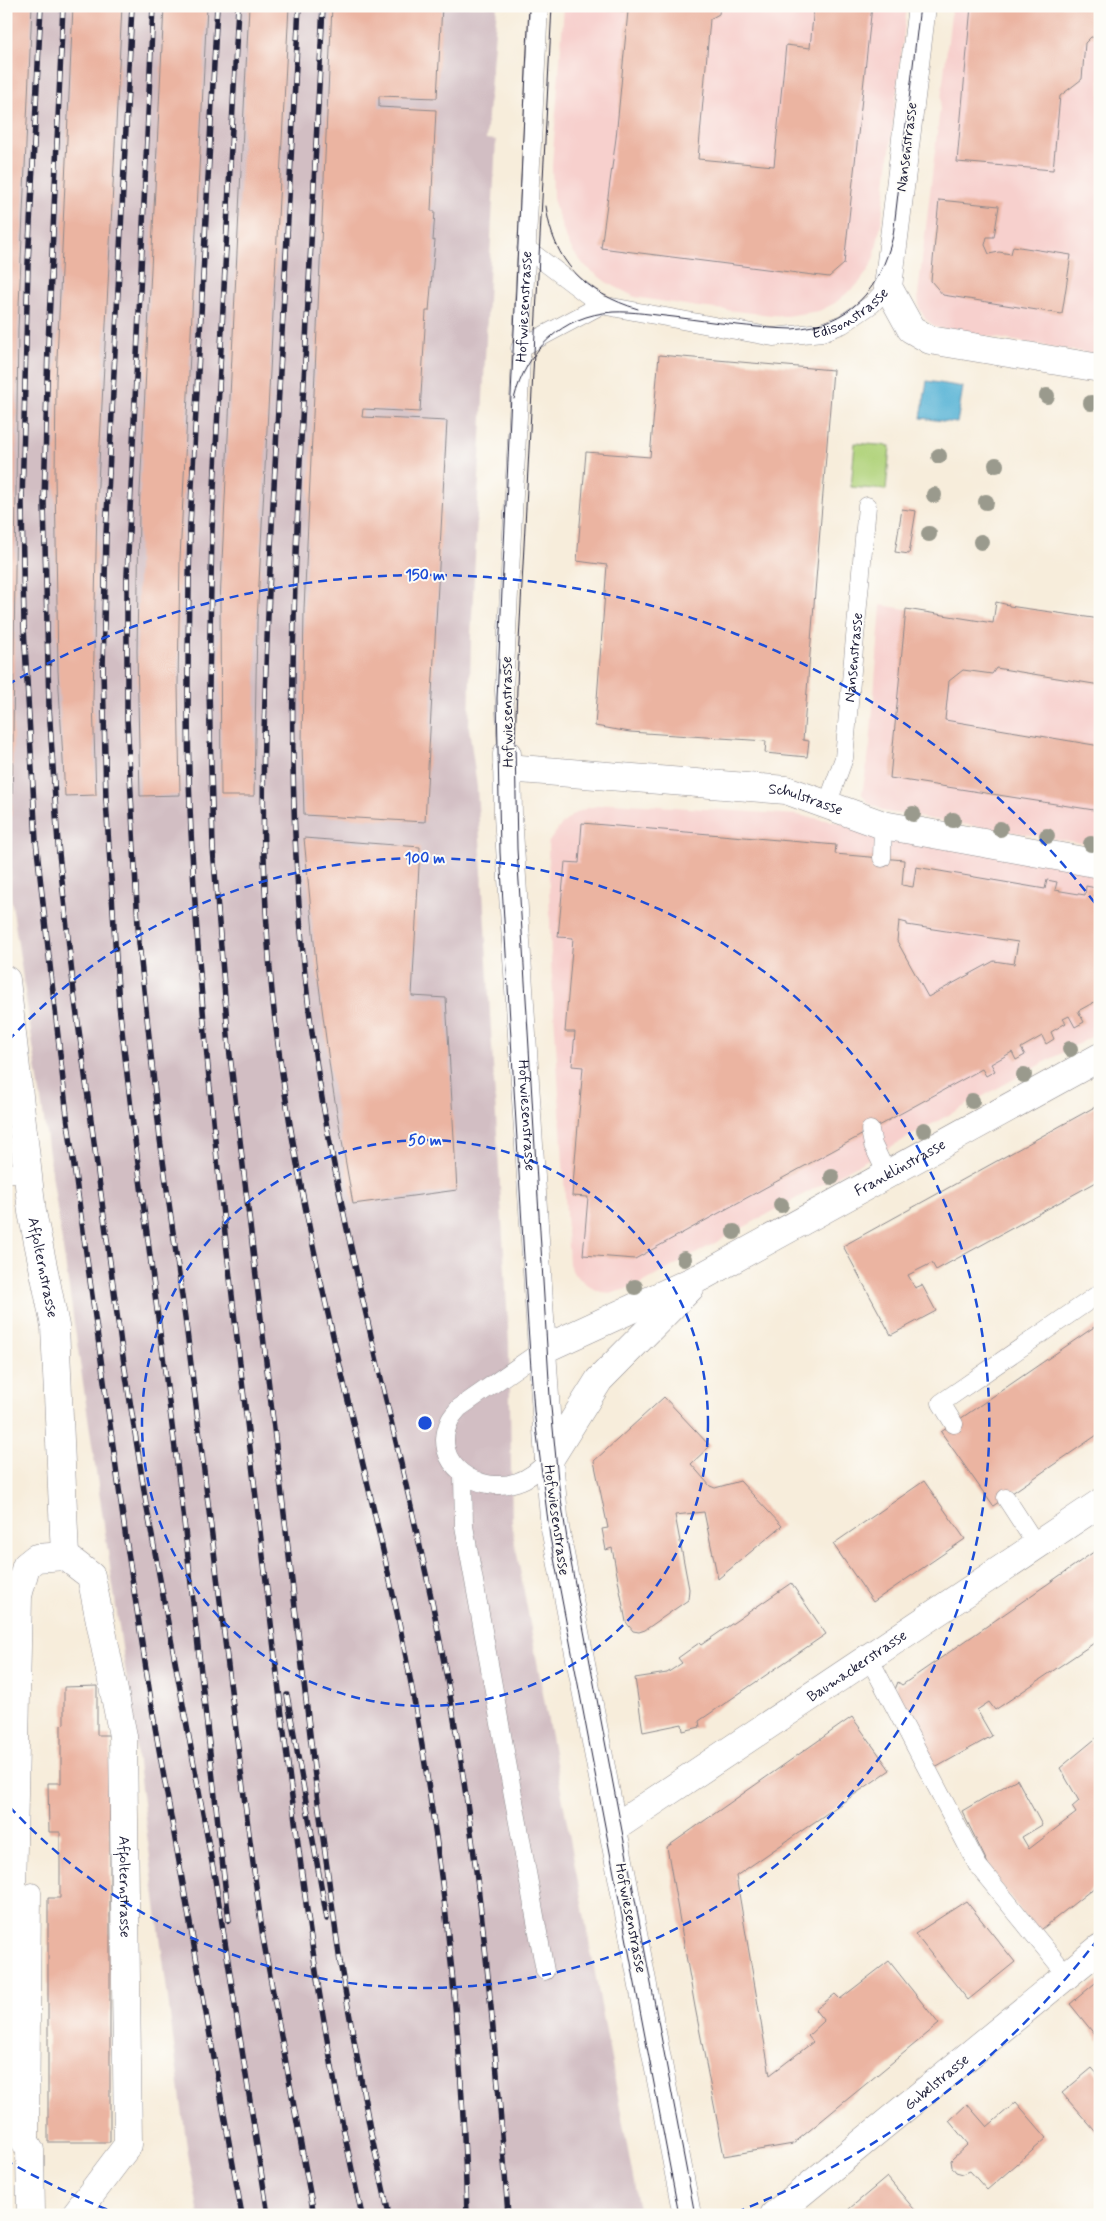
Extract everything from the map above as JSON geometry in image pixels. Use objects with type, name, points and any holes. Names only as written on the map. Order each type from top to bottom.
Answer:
[{"type":"street","name":"Nansenstrasse","points":[[888,287],[922,6]]},
{"type":"street","name":"Edisonstrasse","points":[[888,287],[911,329],[930,340],[1100,368]]},
{"type":"street","name":"Schulstrasse","points":[[507,761],[786,790],[882,825],[1100,864]]},
{"type":"street","name":"Hofwiesenstrasse","points":[[507,761],[508,815],[548,1460],[555,1528],[687,2215]]},
{"type":"street","name":"Affolternstrasse","points":[[6,980],[17,1173],[32,1212],[55,1326],[65,1556],[91,1576],[123,1736],[128,2145],[75,2215]]},
{"type":"street","name":"Franklinstrasse","points":[[542,1350],[701,1277],[1100,1058]]},
{"type":"street","name":"Franklinstrasse","points":[[548,1460],[599,1380],[701,1277]]},
{"type":"street","name":"Baumackerstrasse","points":[[614,1828],[1100,1503]]},
{"type":"street","points":[[31,2215],[30,2150],[10,2115],[12,1884],[18,1596],[26,1566],[36,1558],[65,1556]]},
{"type":"street","name":"Gubelstrasse","points":[[774,2215],[1100,1948]]},
{"type":"lane","name":"Hofwiesenstrasse","points":[[507,761],[504,690],[539,6]]},
{"type":"lane","name":"Edisonstrasse","points":[[526,248],[601,305],[773,337],[822,332],[843,324],[872,304],[888,287]]},
{"type":"lane","points":[[520,348],[601,305]]},
{"type":"lane","name":"Nansenstrasse","points":[[827,805],[844,758],[867,506]]},
{"type":"lane","points":[[882,825],[882,858]]},
{"type":"lane","points":[[870,1130],[872,1145],[887,1174]]},
{"type":"lane","points":[[954,1424],[941,1403],[1100,1293]]},
{"type":"lane","points":[[542,1350],[472,1397],[459,1408],[450,1420],[446,1435],[446,1450],[453,1464],[463,1475],[488,1485],[516,1483],[533,1475],[548,1460]]},
{"type":"lane","points":[[463,1475],[464,1526],[545,1971]]},
{"type":"lane","points":[[1006,1498],[1037,1546]]},
{"type":"lane","points":[[869,1658],[978,1866],[1067,1975]]},
{"type":"lane","points":[[30,2150],[32,1892]]},
{"type":"shaded area","points":[[6,6],[497,6],[486,139],[496,140],[471,637],[469,728],[477,787],[509,1342],[512,1527],[640,2215],[199,2215],[187,2148],[130,1701],[11,897],[9,821],[6,820]]},
{"type":"shaded area","points":[[564,6],[907,6],[882,218],[875,254],[869,269],[859,283],[835,303],[819,311],[786,316],[698,307],[635,297],[606,282],[584,265],[574,253],[565,236],[553,199],[552,166]]},
{"type":"shaded area","points":[[952,6],[1100,6],[1100,355],[937,328],[926,320],[919,308],[918,294]]},
{"type":"shaded area","points":[[996,602],[1009,606],[1100,619],[1100,846],[886,812],[868,803],[862,794],[870,746],[881,605],[992,623]]},
{"type":"shaded area","points":[[613,803],[797,815],[1100,869],[1100,1032],[635,1287],[611,1293],[601,1292],[590,1287],[574,1274],[569,1264],[551,961],[548,843],[561,825],[574,814],[587,808]]},
{"type":"green space","points":[[855,443],[890,446],[886,490],[851,487]]},
{"type":"water","points":[[927,381],[963,387],[957,423],[921,418]]},
{"type":"building","points":[[6,6],[32,6],[18,329],[12,816],[6,816]]},
{"type":"building","points":[[73,6],[122,6],[97,504],[93,700],[96,795],[65,796],[58,671],[55,475],[56,381]]},
{"type":"building","points":[[164,6],[207,6],[180,559],[178,685],[180,795],[140,796],[137,651],[139,512]]},
{"type":"building","points":[[249,6],[289,6],[257,622],[254,796],[221,796],[220,602]]},
{"type":"building","points":[[332,6],[442,6],[437,98],[379,96],[379,107],[436,110],[431,211],[435,211],[433,241],[435,240],[429,311],[426,311],[420,412],[363,409],[362,417],[447,421],[425,822],[304,815],[302,743],[304,609]]},
{"type":"building","points":[[597,6],[720,6],[719,14],[710,19],[698,159],[774,166],[786,45],[810,48],[814,6],[872,6],[844,264],[829,277],[601,248],[616,138],[628,11],[596,9]]},
{"type":"building","points":[[971,6],[1100,6],[1100,38],[1091,37],[1085,43],[1082,79],[1060,96],[1053,170],[957,162]]},
{"type":"building","points":[[939,200],[999,206],[994,237],[987,237],[985,245],[989,254],[999,252],[1011,254],[1013,246],[1071,255],[1062,314],[943,295],[931,281]]},
{"type":"building","points":[[659,355],[833,370],[803,740],[809,741],[807,757],[765,753],[766,741],[630,732],[595,726],[607,565],[577,561],[586,452],[650,457]]},
{"type":"building","points":[[902,509],[916,511],[909,554],[895,552]]},
{"type":"building","points":[[996,602],[1009,606],[1100,619],[1100,685],[996,668],[992,674],[963,670],[949,681],[945,720],[1100,746],[1100,811],[890,778],[906,609],[993,623]]},
{"type":"building","points":[[582,823],[836,845],[835,854],[904,860],[902,885],[913,887],[916,867],[1045,889],[1047,880],[1057,882],[1055,890],[1085,895],[1086,886],[1096,888],[1094,896],[1100,897],[1100,999],[1078,1011],[1084,1022],[1075,1027],[1069,1016],[1063,1019],[1066,1023],[1051,1032],[1054,1039],[1046,1044],[1042,1036],[1021,1048],[1025,1055],[1016,1060],[1012,1052],[991,1064],[995,1071],[986,1076],[982,1069],[635,1259],[583,1255],[588,1197],[572,1196],[583,1067],[572,1066],[575,1032],[565,1032],[573,938],[558,937],[565,862],[579,863]],"holes":[[[899,921],[907,923],[907,925],[1018,942],[1014,964],[994,961],[928,997],[897,941]]]},
{"type":"building","points":[[304,838],[420,847],[412,996],[446,998],[457,1190],[353,1204],[332,1084],[316,963]]},
{"type":"building","points":[[1100,1104],[1100,1180],[936,1270],[932,1263],[908,1275],[915,1288],[922,1285],[936,1311],[891,1335],[843,1246]]},
{"type":"building","points":[[1100,1323],[1100,1433],[993,1506],[941,1432]]},
{"type":"building","points":[[664,1397],[710,1446],[691,1464],[710,1486],[715,1488],[740,1481],[782,1526],[718,1579],[704,1512],[675,1515],[689,1589],[688,1600],[645,1630],[639,1632],[633,1631],[626,1622],[612,1548],[606,1550],[602,1529],[608,1528],[594,1461]]},
{"type":"building","points":[[924,1481],[965,1539],[873,1602],[833,1544]]},
{"type":"building","points":[[1098,1549],[1100,1552],[1100,1639],[995,1710],[989,1702],[977,1710],[992,1736],[935,1768],[892,1697],[898,1682],[902,1685]]},
{"type":"building","points":[[791,1583],[826,1634],[699,1721],[700,1727],[683,1731],[682,1724],[643,1732],[635,1678],[667,1673],[682,1663],[678,1658],[699,1643],[701,1645]]},
{"type":"building","points":[[97,1686],[97,1735],[110,1735],[110,2142],[48,2142],[48,1898],[60,1898],[60,1832],[49,1832],[48,1783],[61,1783],[61,1725],[64,1724],[64,1687]]},
{"type":"building","points":[[852,1717],[890,1770],[736,1876],[770,2075],[813,2042],[808,2036],[824,2021],[815,2010],[835,1994],[840,1999],[889,1961],[939,2024],[793,2144],[724,2156],[667,1847]]},
{"type":"building","points":[[1100,1735],[1100,1883],[1037,1933],[993,1874],[962,1811],[1017,1779],[1042,1825],[1022,1837],[1029,1849],[1076,1813],[1072,1807],[1079,1801],[1060,1768]]},
{"type":"building","points":[[966,1901],[1015,1962],[968,2000],[915,1934]]},
{"type":"building","points":[[1100,1979],[1100,2041],[1070,2004]]},
{"type":"building","points":[[1092,2068],[1100,2077],[1100,2137],[1062,2093]]},
{"type":"building","points":[[1016,2102],[1047,2138],[987,2190],[970,2171],[963,2174],[956,2172],[952,2167],[951,2160],[968,2144],[949,2121],[967,2104],[987,2127]]},
{"type":"building","points":[[887,2177],[919,2215],[843,2214]]},
{"type":"tram line","points":[[529,6],[497,698],[500,852],[528,1326],[534,1411],[550,1537],[679,2215]]},
{"type":"tram line","points":[[552,6],[515,743],[517,849],[550,1397],[558,1480],[569,1552],[695,2215]]},
{"type":"tram line","points":[[514,399],[527,366],[537,351],[562,328],[578,320],[595,315],[613,312],[636,313],[748,326],[792,329],[812,326],[830,320],[846,312],[859,301],[871,288],[880,273],[893,236],[920,6]]},
{"type":"tram line","points":[[546,206],[556,243],[564,259],[575,272],[587,284],[602,294],[638,309]]},
{"type":"railway","points":[[41,6],[28,264],[22,502],[24,627],[36,841],[67,1116],[126,1539],[155,1727],[242,2215]]},
{"type":"railway","points":[[63,6],[48,345],[44,503],[49,706],[58,844],[74,993],[121,1344],[146,1503],[215,1879],[268,2215]]},
{"type":"railway","points":[[132,6],[106,535],[103,669],[106,800],[119,1005],[181,1495],[229,1921]]},
{"type":"railway","points":[[153,6],[127,576],[127,719],[139,943],[160,1139],[187,1332],[263,1938],[314,2215]]},
{"type":"railway","points":[[217,6],[190,526],[188,729],[197,936],[220,1191],[291,1789],[314,1960],[328,2045],[362,2215]]},
{"type":"railway","points":[[238,6],[212,529],[209,688],[213,848],[229,1047],[318,1802],[340,1962],[371,2135]]},
{"type":"railway","points":[[299,6],[267,634],[263,827],[269,956],[285,1096],[298,1172],[313,1247],[399,1622],[426,1769],[437,1843],[454,1991],[460,2066],[467,2215]]},
{"type":"railway","points":[[323,6],[298,493],[293,638],[293,784],[301,929],[308,1001],[333,1159],[366,1315],[437,1626],[463,1772],[490,1993],[508,2215]]},
{"type":"railway","points":[[287,1695],[327,1919]]},
{"type":"railway","points":[[370,2129],[389,2215]]}]
